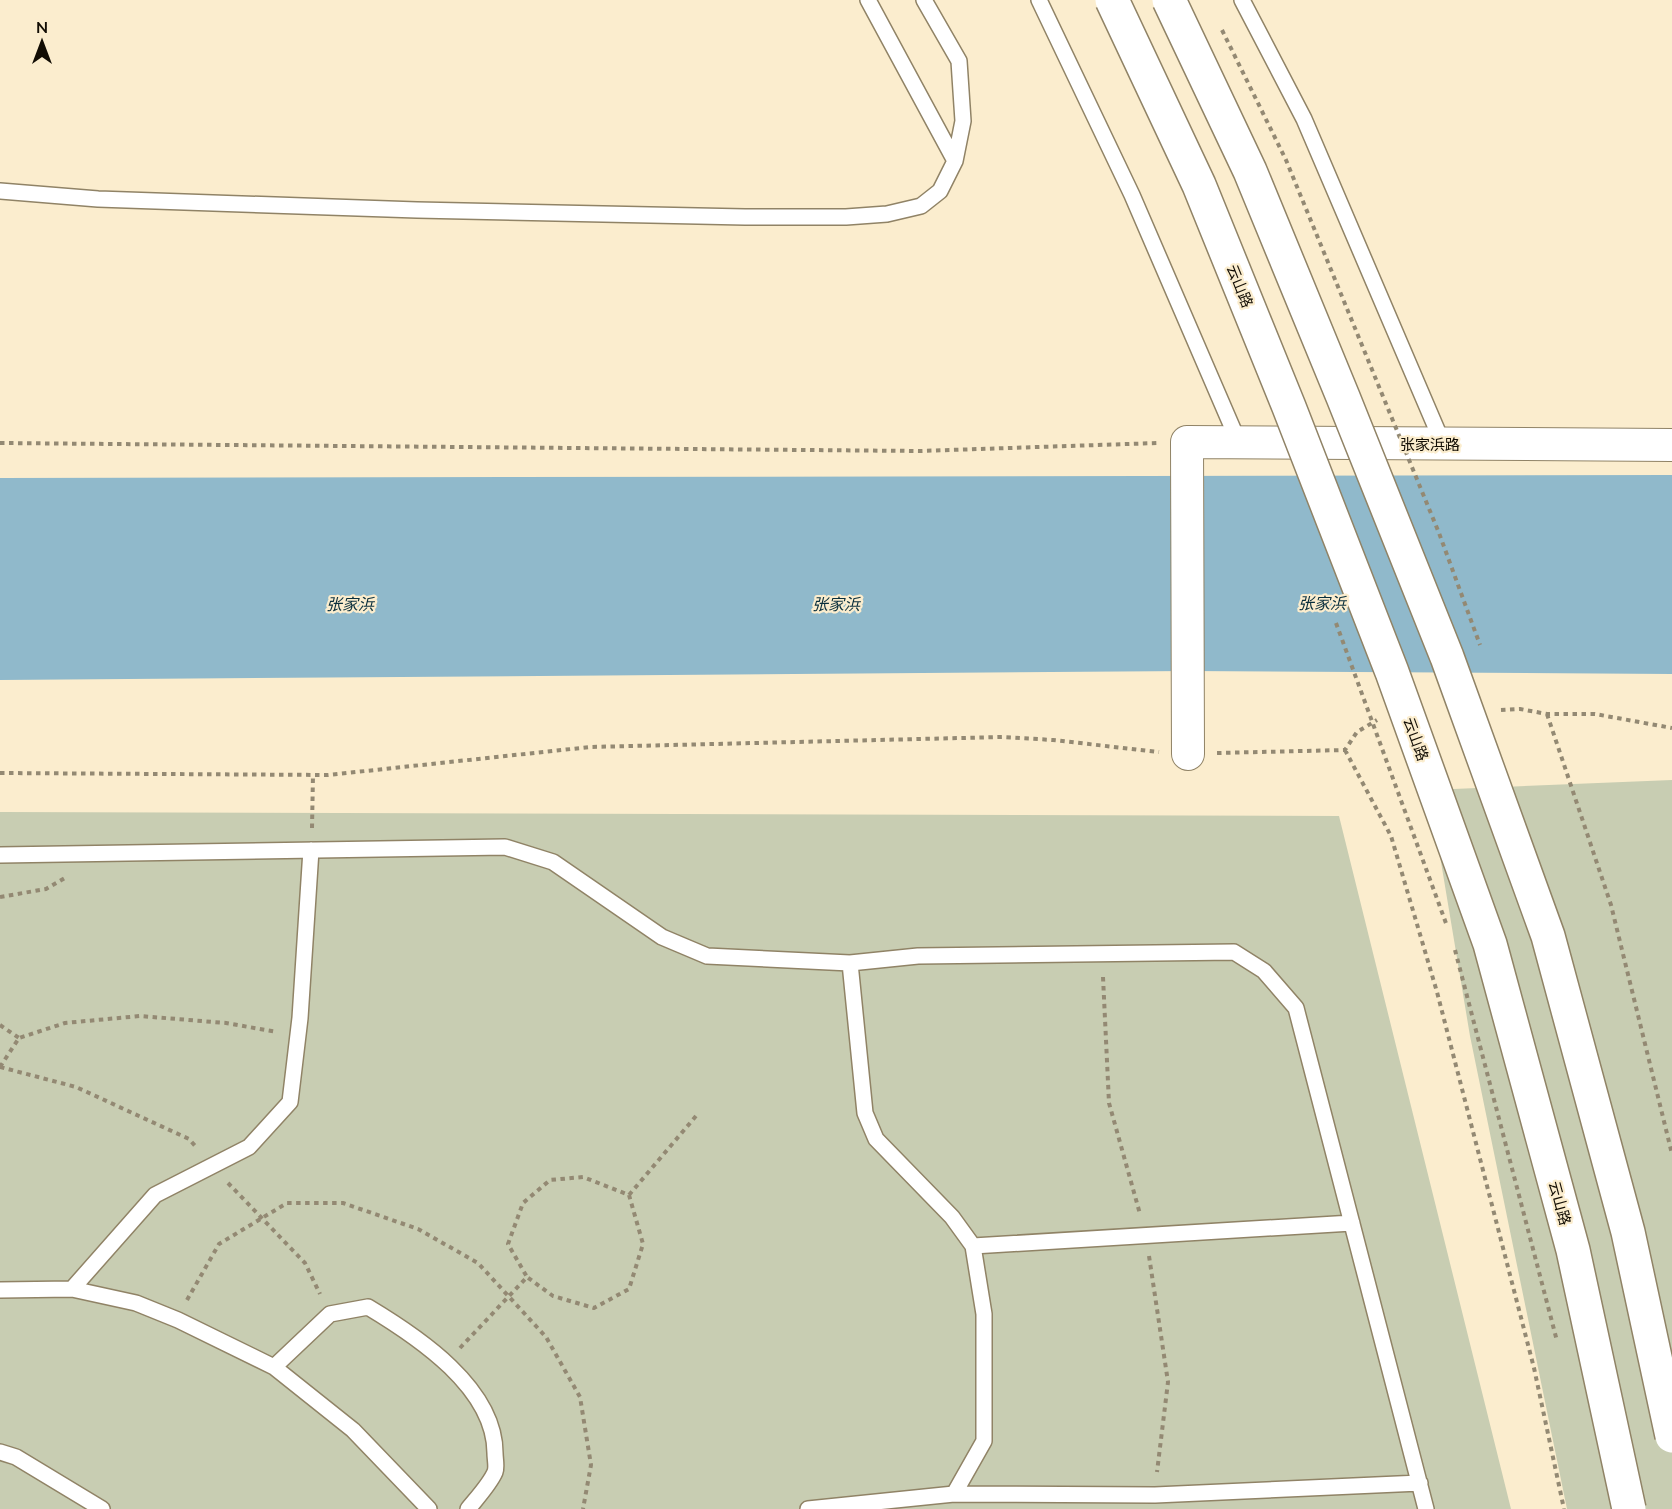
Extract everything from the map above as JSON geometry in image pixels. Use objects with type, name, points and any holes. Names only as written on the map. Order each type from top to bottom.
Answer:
[{"type":"main road","name":"云山路","points":[[1112,0],[1199,185],[1288,406],[1392,672],[1490,944],[1573,1251],[1629,1509]]},
{"type":"main road","points":[[1168,0],[1250,171],[1338,387],[1447,657],[1548,936],[1628,1232],[1672,1436]]},
{"type":"street","name":"张家浜路","points":[[1187,442],[1672,445]]},
{"type":"street","points":[[1187,442],[1188,754]]},
{"type":"lane","points":[[868,0],[955,161]]},
{"type":"lane","points":[[0,192],[98,199],[417,210],[846,218],[887,214],[921,206],[940,192],[955,161],[963,121],[959,60],[924,0]]},
{"type":"lane","points":[[1039,0],[1132,195],[1239,443]]},
{"type":"lane","points":[[1242,0],[1304,119],[1443,444]]},
{"type":"lane","points":[[0,855],[505,847],[553,862],[662,937],[707,956],[850,963],[918,956],[1234,952],[1264,971],[1296,1008],[1426,1509]]},
{"type":"lane","points":[[72,1289],[155,1195],[249,1146],[290,1102],[298,1034],[311,850]]},
{"type":"lane","points":[[850,963],[865,1113],[876,1139],[952,1217],[973,1246],[984,1314],[984,1441],[954,1494]]},
{"type":"lane","points":[[973,1246],[1352,1223]]},
{"type":"lane","points":[[0,1290],[72,1289],[136,1304],[178,1320],[274,1367],[353,1430],[429,1509]]},
{"type":"lane","points":[[274,1367],[330,1314],[368,1307],[405,1329],[448,1364],[466,1385],[495,1433],[495,1471],[468,1509]]},
{"type":"lane","points":[[0,1452],[16,1457],[102,1509]]},
{"type":"lane","points":[[808,1509],[954,1494],[1155,1495],[1420,1483]]},
{"type":"path","points":[[0,443],[920,451],[1187,442]]},
{"type":"path","points":[[1335,621],[1448,931]]},
{"type":"path","points":[[1497,710],[1520,709],[1547,714],[1595,714],[1672,728]]},
{"type":"path","points":[[1547,714],[1611,905],[1672,1154]]},
{"type":"path","points":[[1345,750],[1357,732],[1376,720],[1386,717]]},
{"type":"path","points":[[0,773],[313,775],[590,747],[1002,737],[1188,754],[1345,750]]},
{"type":"path","points":[[1345,750],[1391,836],[1437,992],[1534,1368],[1564,1509]]},
{"type":"path","points":[[311,850],[313,775]]},
{"type":"path","points":[[0,897],[46,889],[72,873],[80,852]]},
{"type":"path","points":[[1452,942],[1558,1343]]},
{"type":"path","points":[[0,1067],[19,1038],[64,1023],[140,1016],[226,1023],[298,1034]]},
{"type":"path","points":[[0,1025],[19,1038]]},
{"type":"path","points":[[628,1195],[696,1116]]},
{"type":"path","points":[[584,1177],[628,1195],[644,1244],[628,1289],[594,1308],[553,1296],[527,1278],[508,1244],[523,1203],[550,1180],[584,1177]]},
{"type":"path","points":[[178,1320],[219,1244],[286,1203],[343,1203],[418,1228],[478,1263],[546,1337],[580,1397],[591,1464],[583,1509]]},
{"type":"path","points":[[456,1352],[527,1278]]},
{"type":"green space","points":[[1672,780],[1672,1509],[1567,1509],[1470,1036],[1429,790]]},
{"type":"green space","points":[[0,812],[1339,816],[1511,1509],[0,1509]]},
{"type":"water","name":"张家浜","points":[[1672,475],[1672,674],[1188,671],[0,680],[0,478]]}]
